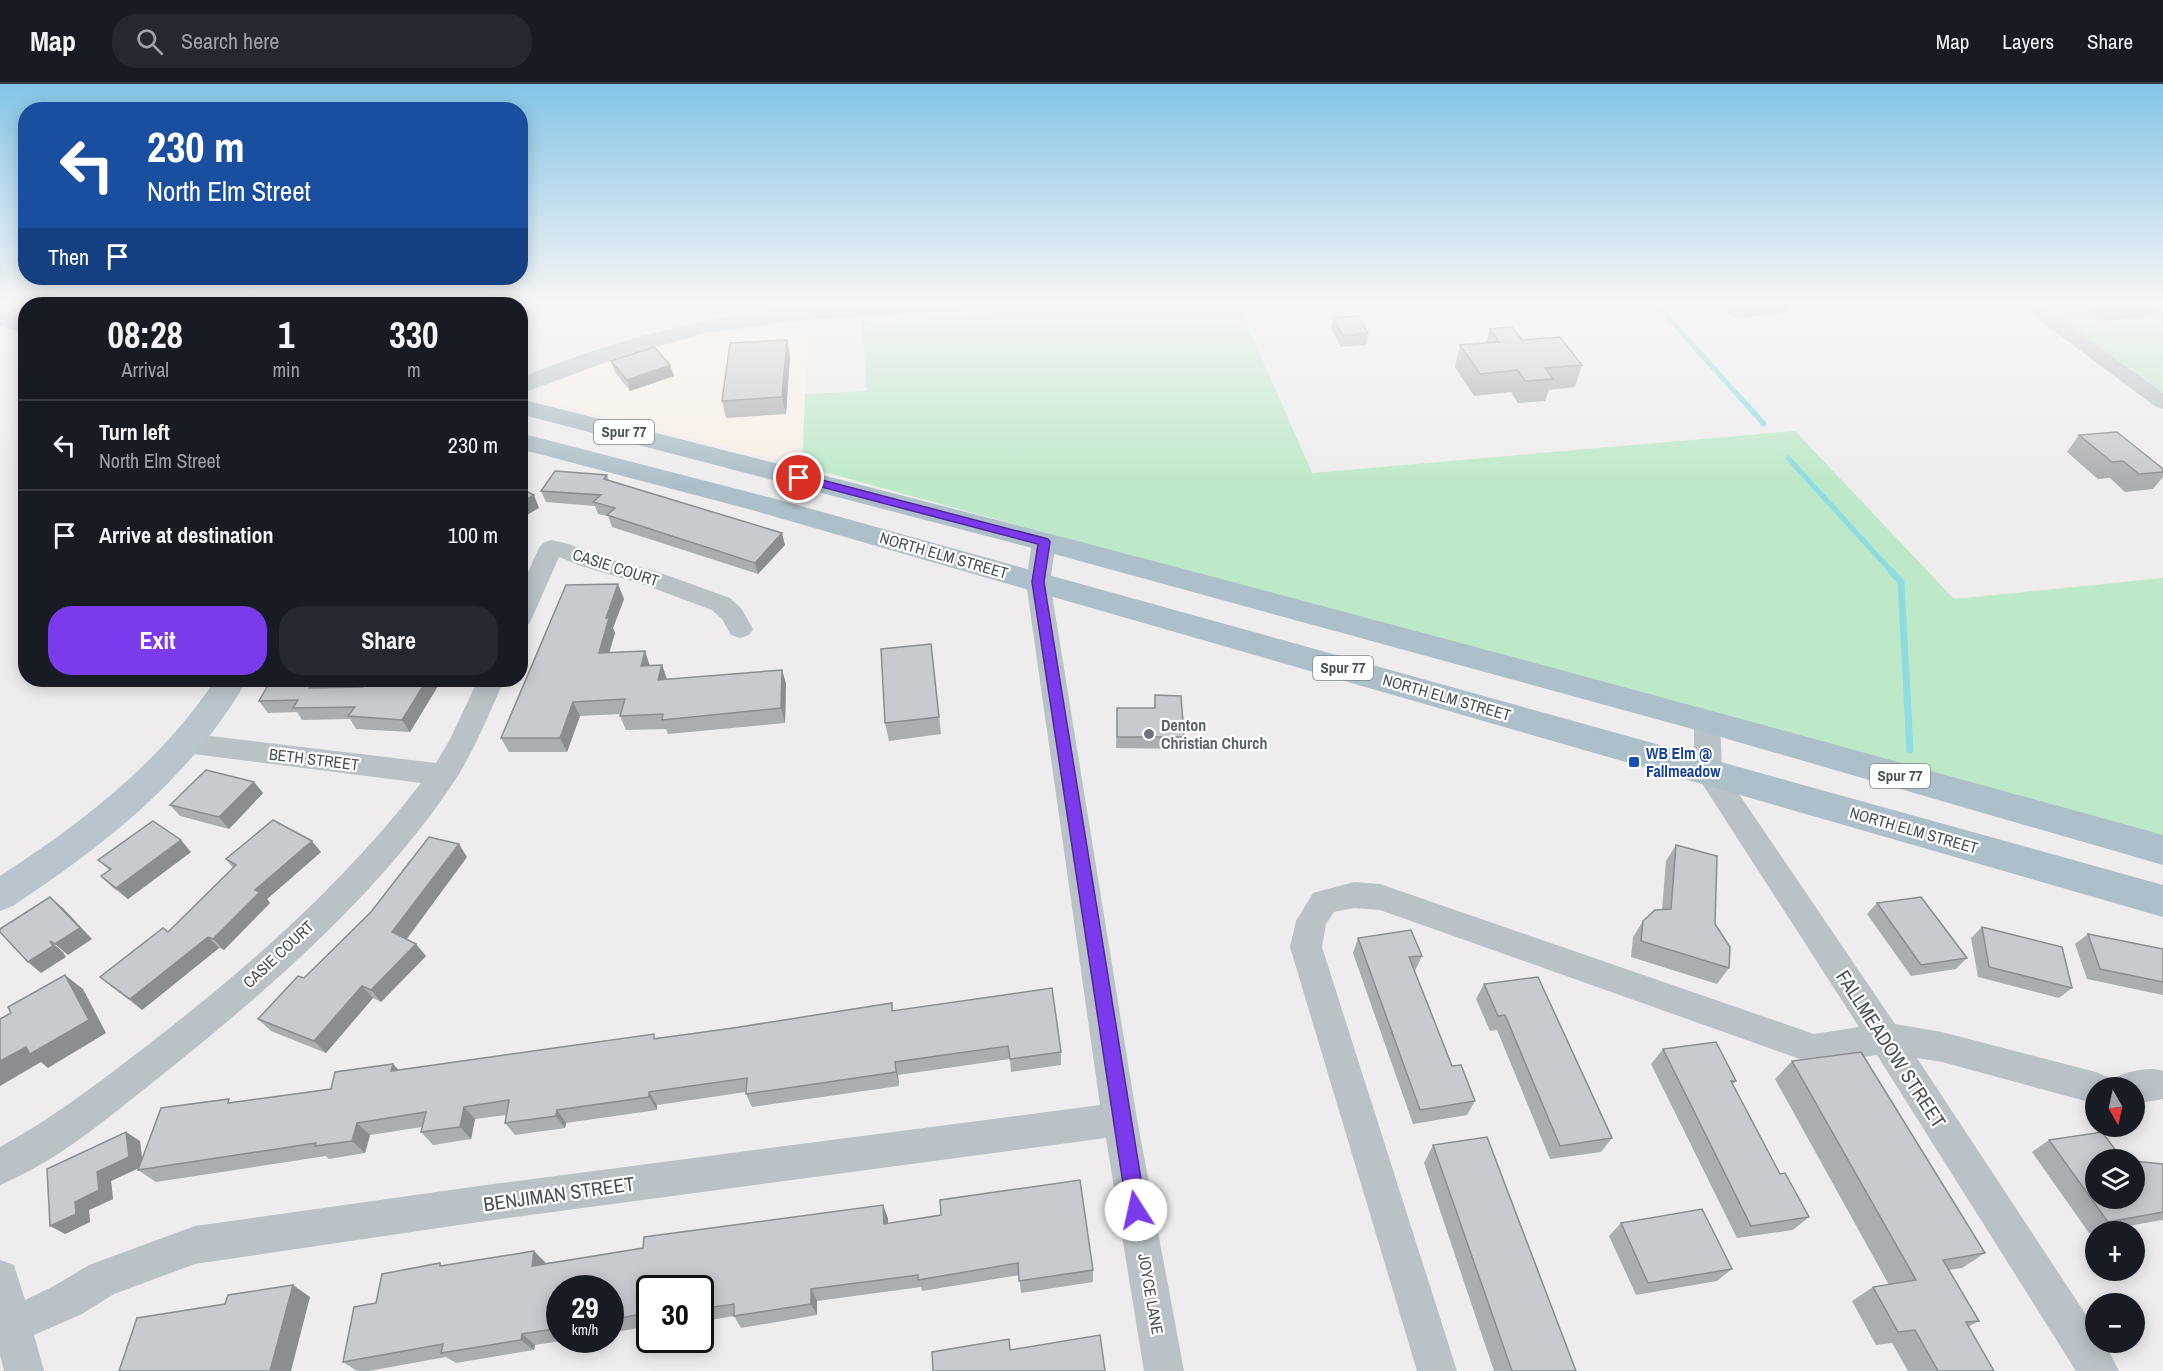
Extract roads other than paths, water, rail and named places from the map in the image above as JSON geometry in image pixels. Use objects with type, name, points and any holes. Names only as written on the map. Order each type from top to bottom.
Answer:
[{"type":"main road","name":"Spur 77","points":[[528,408],[1044,542],[1707,721],[2163,850]]},
{"type":"main road","name":"NORTH ELM STREET","points":[[528,443],[762,504],[2163,901]]},
{"type":"street","points":[[528,384],[581,364]]},
{"type":"street","points":[[2110,364],[2163,403]]},
{"type":"street","name":"JOYCE LANE","points":[[1044,542],[1038,582],[1120,1119],[1164,1371]]},
{"type":"street","name":"CASIE COURT","points":[[528,600],[551,548],[561,549],[589,561],[650,578],[721,604],[732,614],[740,629]]},
{"type":"street","points":[[0,895],[57,858],[109,819],[150,783],[208,716],[227,687]]},
{"type":"street","name":"CASIE COURT","points":[[0,1167],[104,1101],[224,1004],[336,900],[404,825],[442,775],[457,752],[488,687]]},
{"type":"street","points":[[1707,721],[1708,771]]},
{"type":"street","name":"BETH STREET","points":[[186,743],[442,775]]},
{"type":"street","name":"FALLMEADOW STREET","points":[[1708,771],[1885,1038],[2099,1371]]},
{"type":"street","points":[[1437,1371],[1306,947],[1311,921],[1324,902],[1354,895],[1380,897],[1814,1048],[1885,1038],[1942,1047],[2085,1085]]},
{"type":"street","name":"BENJIMAN STREET","points":[[13,1325],[68,1300],[104,1279],[195,1245],[486,1203],[1120,1119]]},
{"type":"street","points":[[0,1279],[24,1371]]},
{"type":"waterway","points":[[1710,364],[1764,424]]},
{"type":"waterway","points":[[1788,458],[1893,573]]},
{"type":"waterway","points":[[1892,572],[1901,582],[1910,750]]},
{"type":"place","name":"Denton Christian Church","points":[[1149,734]]},
{"type":"place","name":"WB Elm @ Fallmeadow","points":[[1634,762]]}]
